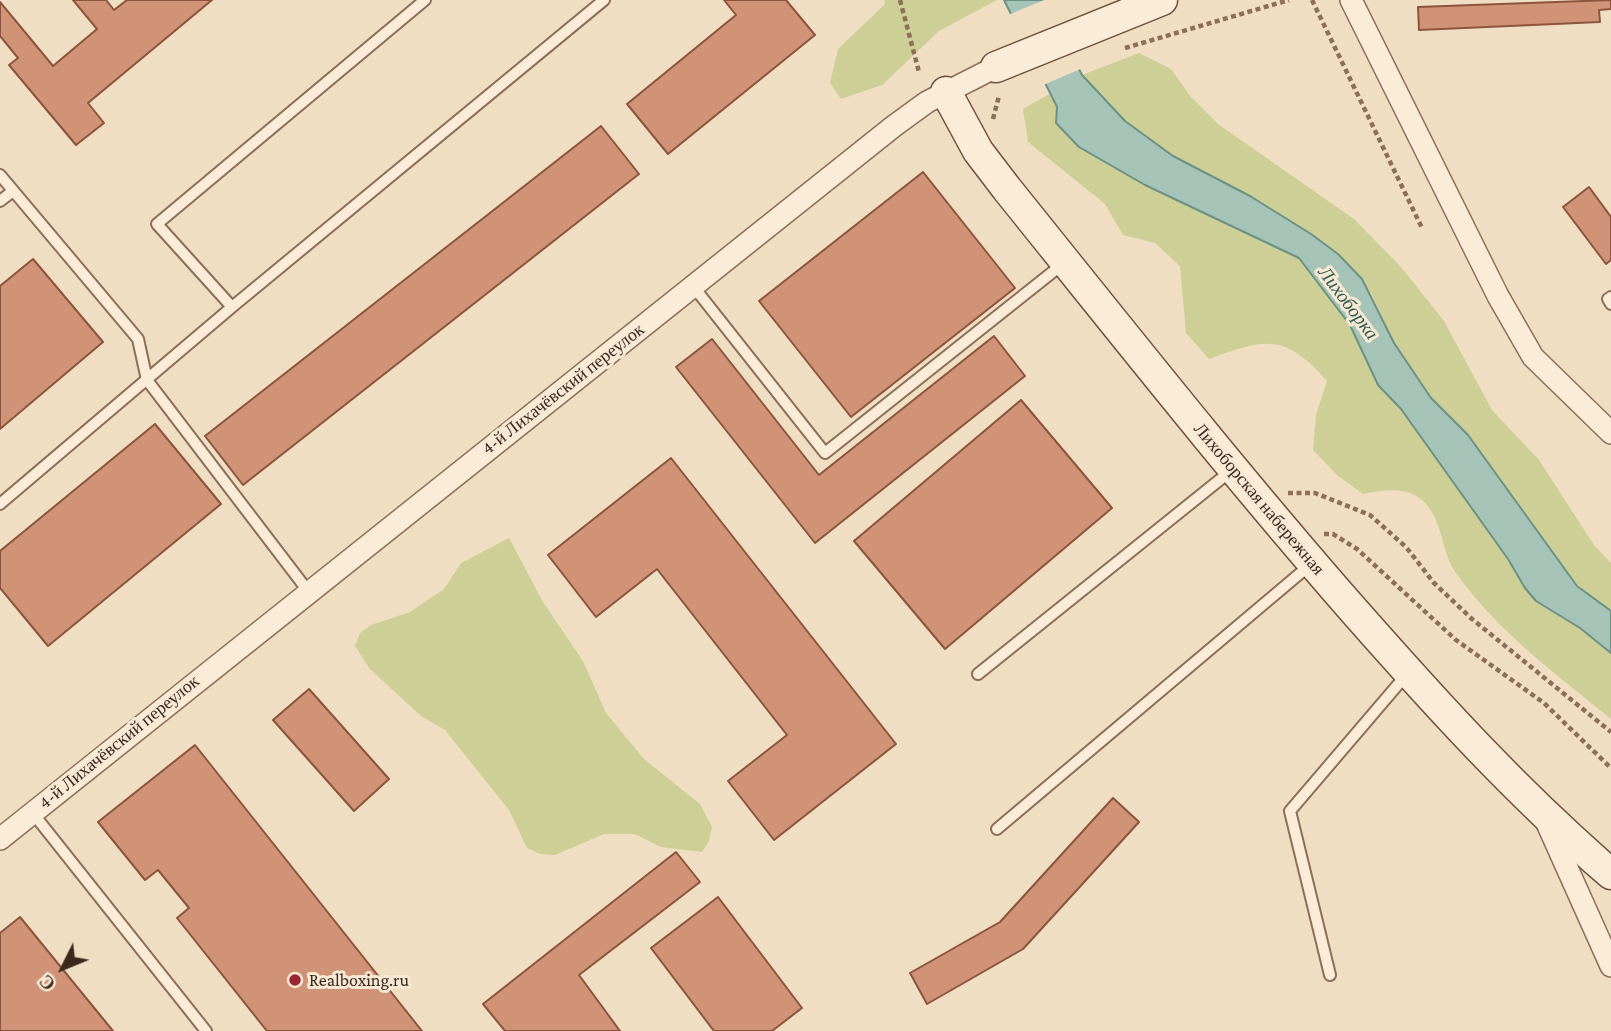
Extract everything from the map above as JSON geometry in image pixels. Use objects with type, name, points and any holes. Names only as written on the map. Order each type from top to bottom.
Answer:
[{"type":"street","name":"4-й Лихачёвский переулок","points":[[0,838],[894,126],[946,92],[996,67],[1162,0]]},
{"type":"street","points":[[1350,0],[1497,296],[1533,357],[1611,433]]},
{"type":"street","name":"Лихоборская набережная","points":[[946,92],[978,151],[1232,470],[1460,731],[1544,816],[1611,874]]},
{"type":"street","points":[[1544,816],[1610,958]]},
{"type":"lane","points":[[232,307],[157,224],[425,0]]},
{"type":"lane","points":[[0,504],[232,307],[604,0]]},
{"type":"lane","points":[[0,175],[138,339],[147,380],[308,591]]},
{"type":"lane","points":[[0,201],[13,191]]},
{"type":"lane","points":[[692,286],[825,453],[1066,262]]},
{"type":"lane","points":[[1611,297],[1608,299],[1611,304]]},
{"type":"lane","points":[[978,674],[1232,470]]},
{"type":"lane","points":[[996,829],[1312,563]]},
{"type":"lane","points":[[1330,975],[1290,811],[1408,672]]},
{"type":"lane","points":[[32,812],[206,1031]]},
{"type":"path","points":[[900,0],[919,72]]},
{"type":"path","points":[[1113,51],[1289,0]]},
{"type":"path","points":[[1312,0],[1422,228]]},
{"type":"path","points":[[1316,9],[1323,7]]},
{"type":"path","points":[[1277,495],[1292,492],[1315,493],[1370,515],[1406,547],[1434,583],[1472,619],[1611,732]]},
{"type":"path","points":[[1322,534],[1333,534],[1357,549],[1456,640],[1544,703],[1611,768]]},
{"type":"green space","points":[[884,0],[997,0],[939,31],[882,85],[841,99],[830,83],[838,49],[885,4]]},
{"type":"green space","points":[[1139,53],[1171,69],[1191,97],[1218,124],[1354,219],[1401,267],[1444,321],[1492,410],[1539,460],[1594,545],[1611,563],[1611,611],[1577,587],[1468,435],[1431,398],[1394,343],[1371,293],[1338,254],[1250,196],[1173,156],[1125,121],[1082,75]]},
{"type":"green space","points":[[1049,94],[1079,147],[1145,185],[1299,258],[1350,325],[1378,385],[1401,409],[1508,559],[1525,588],[1536,601],[1580,628],[1611,653],[1611,719],[1549,669],[1509,633],[1472,594],[1451,565],[1436,521],[1427,505],[1413,494],[1397,490],[1363,494],[1337,475],[1313,450],[1316,415],[1327,381],[1312,365],[1299,354],[1274,344],[1246,347],[1209,359],[1186,333],[1180,266],[1155,243],[1123,235],[1105,204],[1028,142],[1023,109]]},
{"type":"green space","points":[[509,538],[543,602],[583,661],[606,713],[644,759],[700,804],[712,827],[709,841],[702,852],[661,847],[635,834],[604,834],[555,855],[540,854],[527,848],[509,810],[445,730],[421,716],[370,669],[355,646],[360,633],[371,625],[410,612],[444,589],[461,563]]},
{"type":"water","name":"Лихоборка","points":[[1004,0],[1044,0],[1082,75],[1125,121],[1173,156],[1250,196],[1311,234],[1338,254],[1362,279],[1394,343],[1431,398],[1468,435],[1577,586],[1611,611],[1611,653],[1580,628],[1536,601],[1525,588],[1508,559],[1401,409],[1378,385],[1350,325],[1299,258],[1145,185],[1079,147],[1056,123],[1057,107]]},
{"type":"pier","points":[[1048,0],[1083,68],[1041,86],[1008,15]]},
{"type":"building","points":[[73,0],[106,0],[114,10],[127,0],[212,0],[88,103],[104,123],[76,145],[9,65],[18,58],[0,36],[0,2],[53,66],[97,29]]},
{"type":"building","points":[[724,0],[786,0],[815,35],[668,154],[627,104],[736,15]]},
{"type":"building","points":[[1611,0],[1611,9],[1599,10],[1600,22],[1419,30],[1418,7]]},
{"type":"building","points":[[601,126],[639,174],[243,485],[205,436]]},
{"type":"building","points":[[923,172],[1015,288],[851,417],[759,301]]},
{"type":"building","points":[[1589,187],[1611,217],[1611,260],[1606,264],[1563,207]]},
{"type":"building","points":[[33,259],[103,342],[0,429],[0,286]]},
{"type":"building","points":[[994,336],[1025,376],[815,543],[676,367],[712,339],[819,475]]},
{"type":"building","points":[[1021,400],[1112,508],[945,649],[854,541]]},
{"type":"building","points":[[155,424],[221,504],[48,646],[0,588],[0,551]]},
{"type":"building","points":[[671,458],[896,744],[774,840],[728,781],[787,735],[657,569],[596,617],[548,555]]},
{"type":"building","points":[[309,689],[389,779],[354,811],[273,720]]},
{"type":"building","points":[[195,745],[422,1031],[267,1031],[177,918],[189,908],[158,870],[145,880],[98,822]]},
{"type":"building","points":[[1113,798],[1139,822],[1023,949],[927,1004],[910,973],[1000,922]]},
{"type":"building","points":[[676,852],[700,882],[579,975],[620,1031],[505,1031],[483,1004]]},
{"type":"building","points":[[718,897],[802,1008],[772,1031],[714,1031],[651,948]]},
{"type":"building","points":[[20,917],[113,1031],[0,1031],[0,933]]},
{"type":"place","name":"Realboxing.ru","points":[[295,980]]}]
